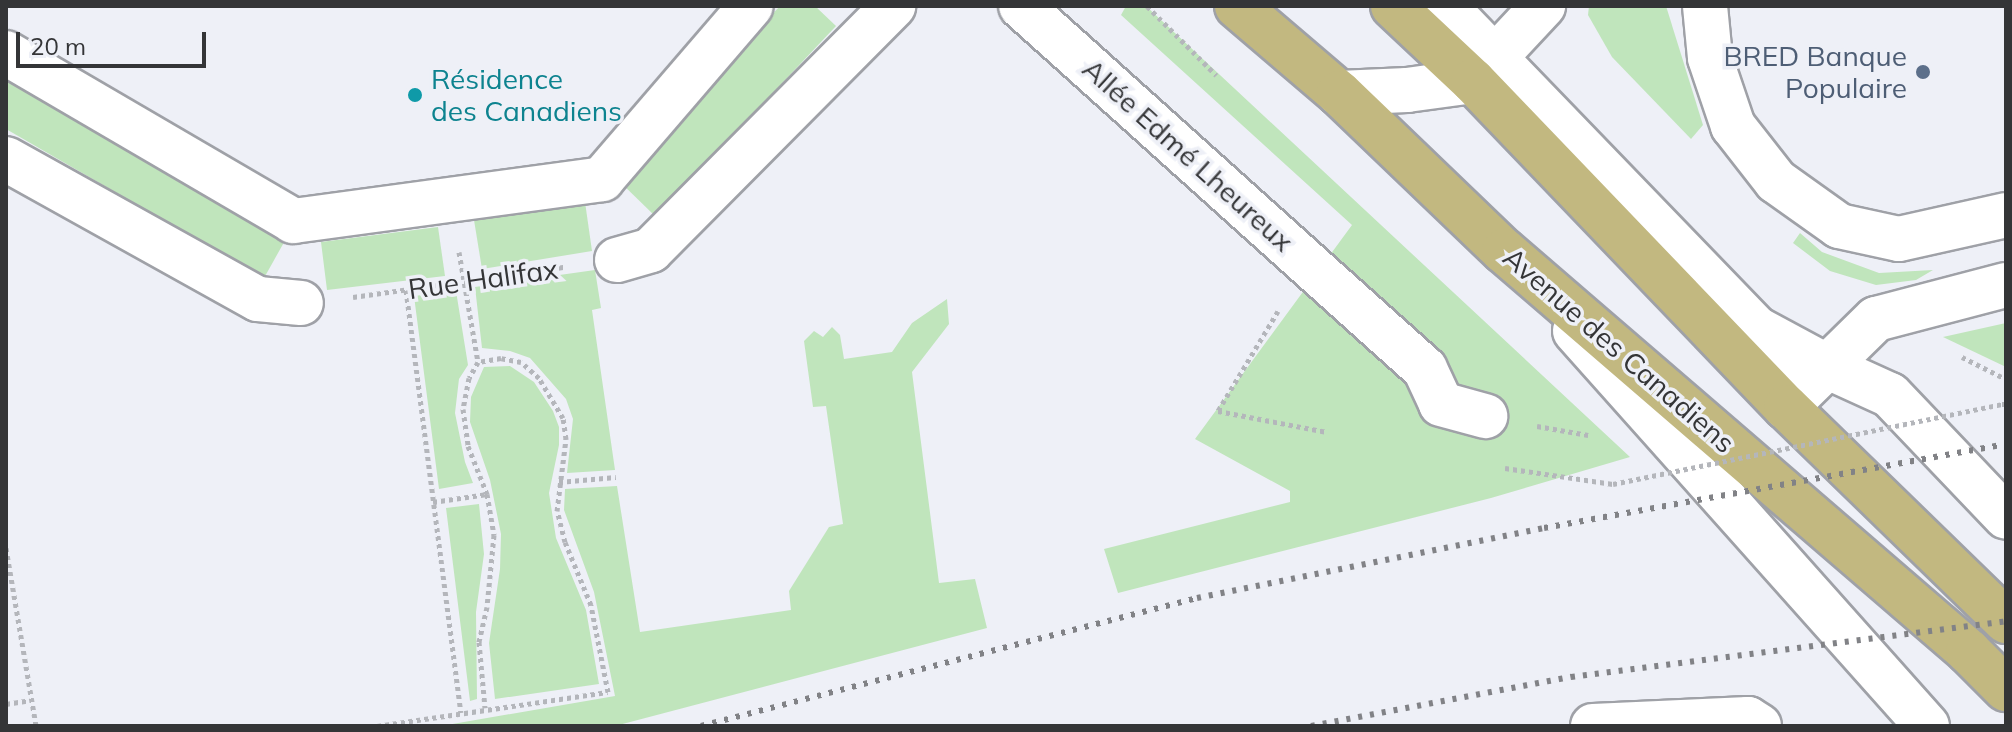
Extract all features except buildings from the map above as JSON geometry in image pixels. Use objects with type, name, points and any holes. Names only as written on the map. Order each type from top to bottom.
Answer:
[{"type":"main road","name":"Avenue des Canadiens","points":[[1237,6],[1339,93],[1504,251],[1956,641],[2006,689]]},
{"type":"main road","points":[[1393,6],[1485,70],[1786,407],[2006,621]]},
{"type":"street","points":[[6,53],[293,221],[602,179],[751,6]]},
{"type":"street","points":[[617,260],[651,250],[893,6]]},
{"type":"street","name":"Allée Edmé Lheureux","points":[[1021,6],[1425,369],[1441,404],[1485,416]]},
{"type":"street","points":[[1445,6],[1485,70],[1757,329],[1826,366],[1890,395],[2006,517]]},
{"type":"street","points":[[1339,93],[1407,90],[1485,70],[1543,6]]},
{"type":"street","points":[[1705,6],[1710,58],[1733,126],[1776,181],[1839,226],[1899,239],[2006,215]]},
{"type":"street","points":[[6,159],[258,299],[301,303]]},
{"type":"street","points":[[1504,251],[1927,726]]},
{"type":"street","points":[[1757,329],[1786,407],[1876,319],[2006,285]]},
{"type":"street","points":[[1593,726],[1748,719],[1759,726]]},
{"type":"path","points":[[1147,6],[1216,75]]},
{"type":"path","name":"Rue Halifax","points":[[301,303],[617,260]]},
{"type":"path","points":[[1307,262],[1218,411],[1327,432]]},
{"type":"path","points":[[463,282],[478,362],[469,378],[463,409],[468,446],[487,494],[494,535],[487,607],[479,642],[485,708]]},
{"type":"path","points":[[406,290],[461,712]]},
{"type":"path","points":[[1962,357],[2006,379]]},
{"type":"path","points":[[377,726],[608,692],[591,605],[565,542],[557,511],[566,439],[555,399],[521,362],[501,358],[478,362]]},
{"type":"path","points":[[1492,466],[1613,484],[2006,404]]},
{"type":"path","points":[[559,482],[616,477]]},
{"type":"path","points":[[433,502],[487,494]]},
{"type":"path","points":[[6,548],[36,726]]},
{"type":"path","points":[[6,704],[30,700]]},
{"type":"green space","points":[[780,6],[815,6],[836,26],[656,217],[617,179]]},
{"type":"green space","points":[[1126,6],[1146,6],[1630,457],[1491,498],[1118,593],[1104,549],[1290,502],[1290,491],[1195,439],[1352,225],[1121,15]]},
{"type":"green space","points":[[1589,6],[1666,6],[1703,125],[1691,139],[1612,57],[1588,15]]},
{"type":"green space","points":[[6,78],[287,237],[264,278],[6,129]]},
{"type":"green space","points":[[585,202],[592,251],[482,269],[474,220]]},
{"type":"green space","points":[[438,227],[445,276],[327,290],[321,242]]},
{"type":"green space","points":[[1800,233],[1822,252],[1879,273],[1933,270],[1916,280],[1876,285],[1830,271],[1793,243]]},
{"type":"green space","points":[[595,270],[601,308],[592,310],[615,470],[567,473],[573,419],[566,399],[530,358],[510,351],[482,348],[475,287]]},
{"type":"green space","points":[[456,291],[468,365],[459,379],[455,413],[465,462],[473,483],[439,489],[414,296]]},
{"type":"green space","points":[[947,299],[949,324],[912,372],[939,583],[975,579],[987,628],[615,726],[441,726],[615,696],[594,592],[564,510],[565,489],[617,486],[640,632],[791,610],[789,591],[829,527],[843,524],[826,406],[813,407],[804,341],[814,331],[823,337],[832,327],[840,335],[844,359],[892,352],[912,323]]},
{"type":"green space","points":[[2006,323],[2006,367],[1943,337]]},
{"type":"green space","points":[[510,366],[534,382],[553,411],[559,427],[559,445],[549,493],[556,538],[586,610],[599,684],[495,699],[489,643],[500,569],[501,534],[490,480],[470,422],[471,397],[484,367]]},
{"type":"green space","points":[[479,504],[484,554],[476,612],[477,699],[470,701],[446,508]]},
{"type":"railway","points":[[701,726],[1197,598],[1544,528],[2006,444]]},
{"type":"railway","points":[[1311,726],[1571,677],[2006,621]]},
{"type":"place","name":"BRED Banque Populaire","points":[[1923,72]]},
{"type":"place","name":"Résidence des Canadiens","points":[[415,95]]}]
